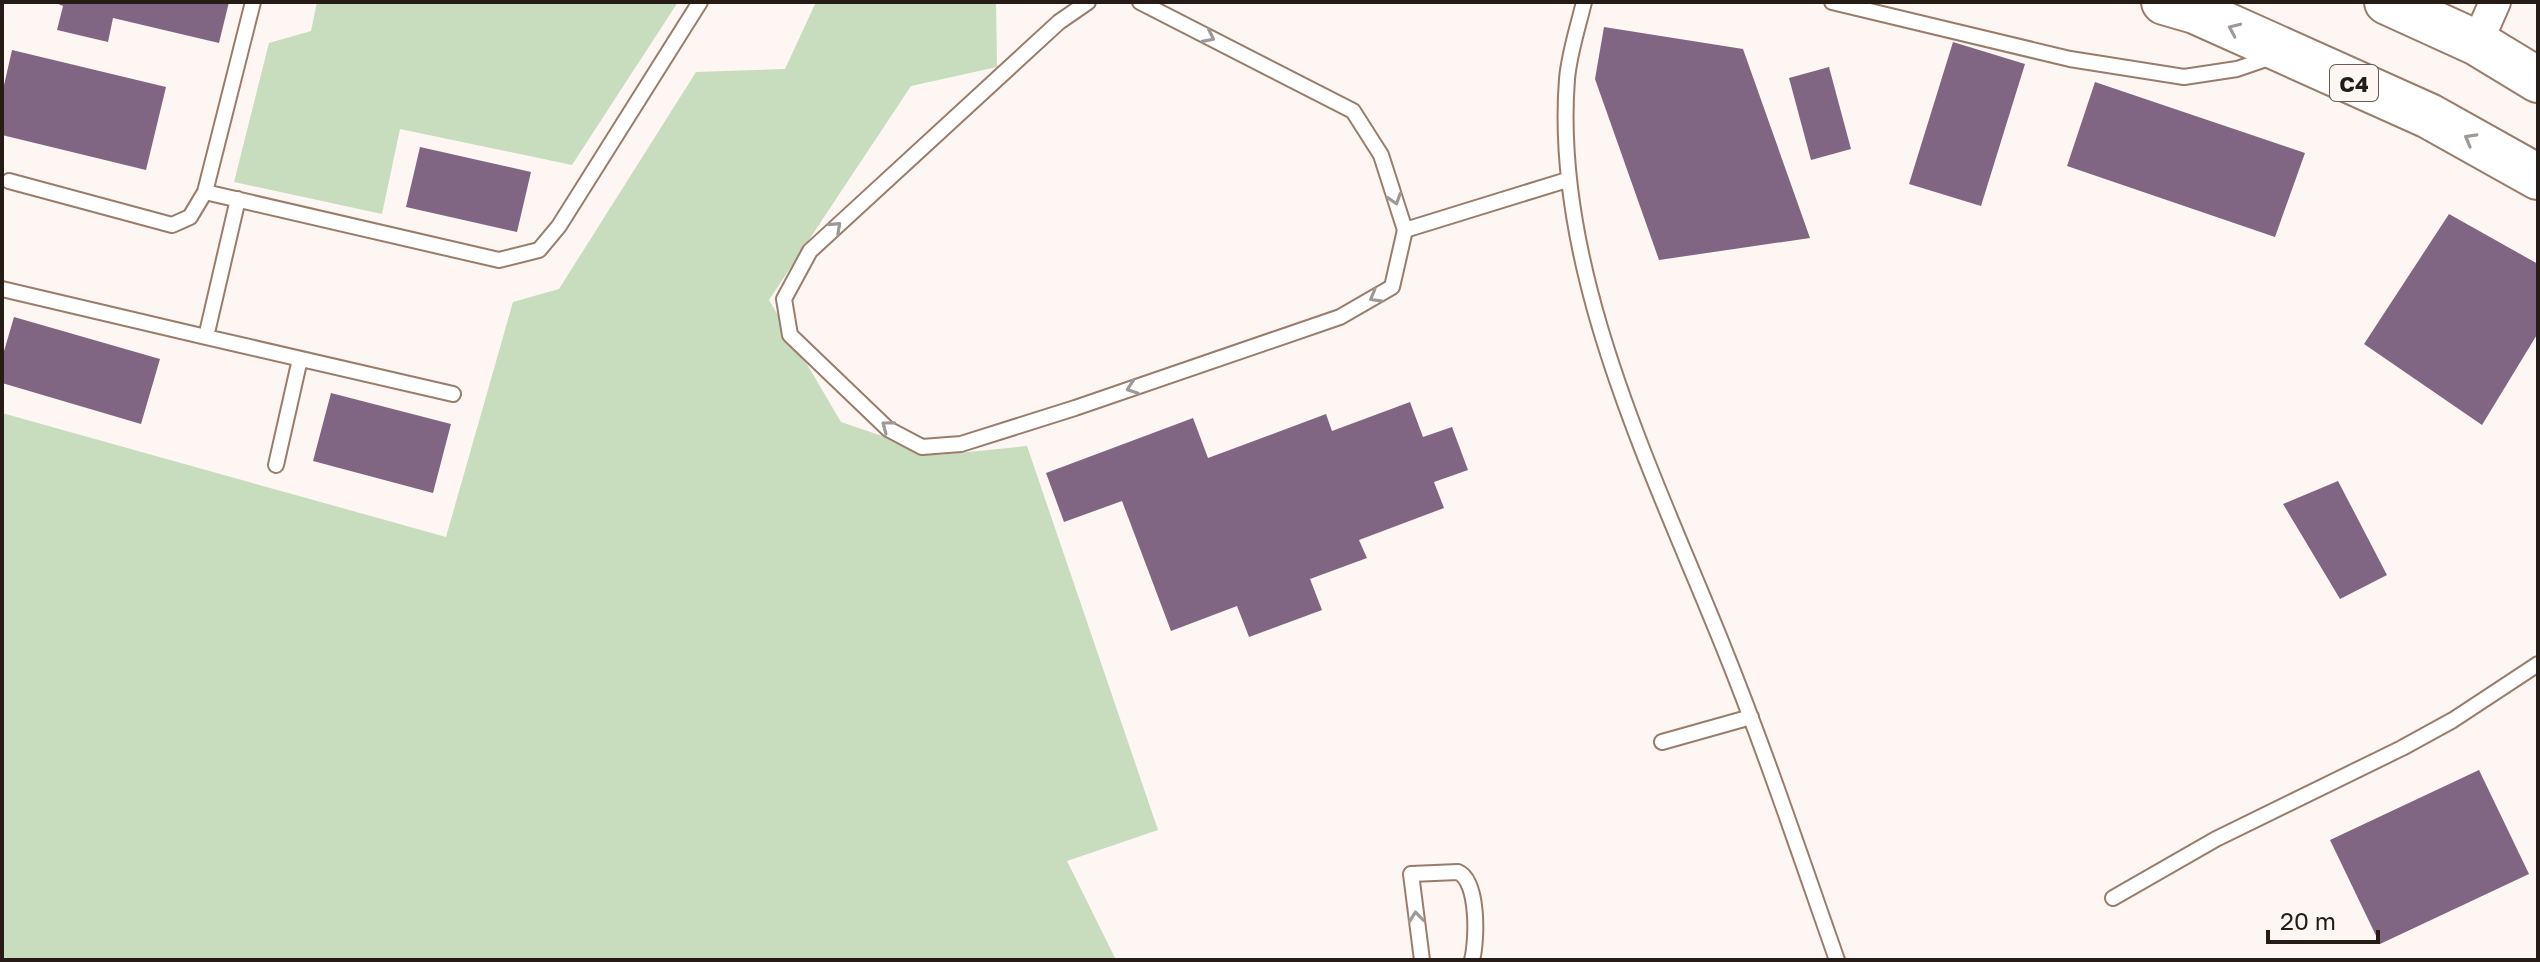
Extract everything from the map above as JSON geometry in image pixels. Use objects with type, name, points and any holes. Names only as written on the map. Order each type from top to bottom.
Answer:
[{"type":"main road","name":"C4","points":[[2164,2],[2195,11],[2429,116],[2538,177]]},
{"type":"main road","points":[[2387,2],[2477,43],[2538,80]]},
{"type":"street","points":[[2477,43],[2495,2]]},
{"type":"lane","points":[[9,181],[172,225],[190,217],[205,192],[253,2]]},
{"type":"lane","points":[[205,192],[499,260],[539,250],[559,226],[700,2]]},
{"type":"lane","points":[[1088,2],[1059,22],[810,251],[784,299],[790,335],[888,429],[922,447],[961,444],[1340,317],[1392,287],[1405,230],[1381,155],[1353,111],[1140,2]]},
{"type":"lane","points":[[1584,2],[1567,77],[1567,180],[1594,316],[1751,717],[1837,960]]},
{"type":"lane","points":[[1832,2],[2070,59],[2184,77],[2237,69],[2286,52]]},
{"type":"lane","points":[[1405,230],[1567,180]]},
{"type":"lane","points":[[206,337],[238,199]]},
{"type":"lane","points":[[2,289],[453,394]]},
{"type":"lane","points":[[276,465],[300,359]]},
{"type":"lane","points":[[2113,898],[2230,832],[2453,720],[2538,664]]},
{"type":"lane","points":[[1662,742],[1751,717]]},
{"type":"lane","points":[[1422,960],[1411,874],[1458,872],[1470,885],[1475,917],[1472,960]]},
{"type":"green space","points":[[317,2],[678,2],[572,165],[400,129],[382,214],[234,182],[269,43],[311,31]]},
{"type":"green space","points":[[816,2],[996,2],[997,67],[911,86],[769,300],[841,422],[938,455],[1027,446],[1158,830],[1067,861],[1116,960],[2,960],[2,413],[446,537],[513,302],[559,289],[696,72],[785,69]]},
{"type":"building","points":[[53,2],[229,2],[219,43],[113,18],[108,42],[57,30],[63,6]]},
{"type":"building","points":[[1604,27],[1743,49],[1810,238],[1659,260],[1595,79]]},
{"type":"building","points":[[1953,42],[2025,64],[1981,206],[1909,184]]},
{"type":"building","points":[[12,50],[166,87],[146,170],[2,135],[2,94]]},
{"type":"building","points":[[1829,67],[1851,149],[1811,160],[1789,78]]},
{"type":"building","points":[[2095,82],[2305,153],[2275,237],[2067,166]]},
{"type":"building","points":[[420,147],[531,172],[517,232],[406,207]]},
{"type":"building","points":[[2449,214],[2538,264],[2538,333],[2482,425],[2364,344]]},
{"type":"building","points":[[14,317],[160,359],[141,424],[2,383],[2,358]]},
{"type":"building","points":[[331,393],[451,424],[433,493],[313,461]]},
{"type":"building","points":[[1410,402],[1423,437],[1452,427],[1468,470],[1434,482],[1444,508],[1359,540],[1367,558],[1310,579],[1322,610],[1249,637],[1237,606],[1171,631],[1122,501],[1064,522],[1046,473],[1193,418],[1208,458],[1326,414],[1332,431]]},
{"type":"building","points":[[2338,481],[2387,575],[2340,599],[2283,504]]},
{"type":"building","points":[[2479,770],[2529,874],[2380,944],[2330,840]]}]
